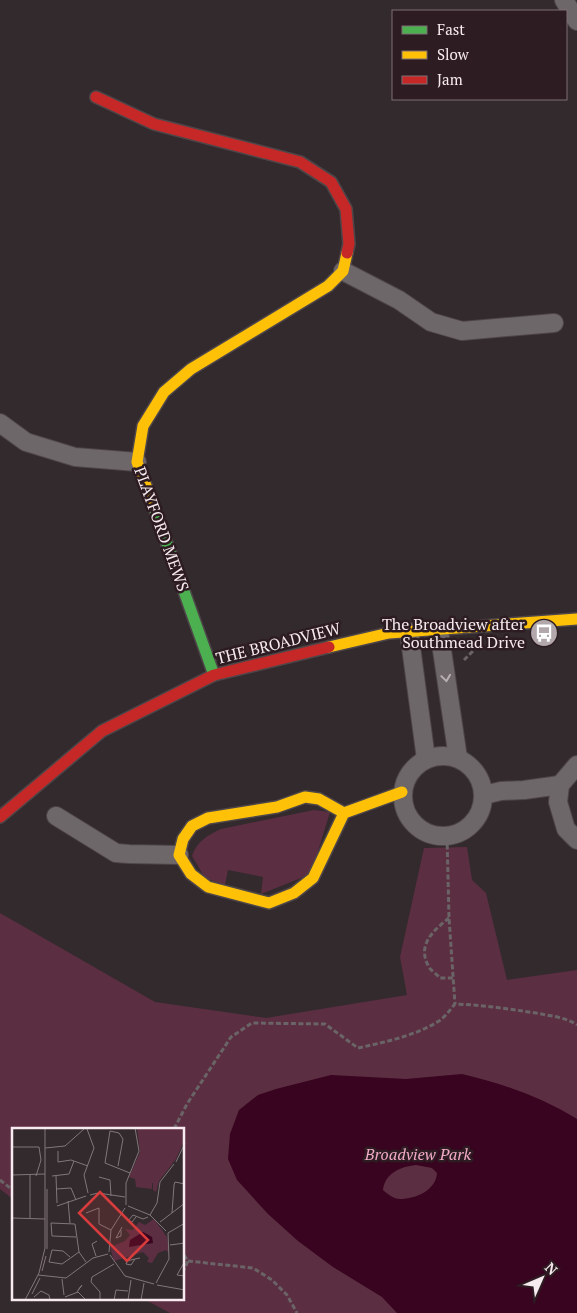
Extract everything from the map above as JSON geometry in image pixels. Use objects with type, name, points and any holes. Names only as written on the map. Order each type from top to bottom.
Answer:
[{"type":"street","points":[[564,0],[577,21]]},
{"type":"street","points":[[96,97],[154,124],[300,162],[331,182],[346,210],[349,244],[343,271],[399,300],[432,322],[462,331],[554,323]]},
{"type":"street","name":"PLAYFORD MEWS","points":[[214,674],[137,462],[143,426],[164,392],[191,369],[328,286],[343,271]]},
{"type":"street","points":[[0,423],[26,442],[74,457],[137,462]]},
{"type":"street","name":"THE BROADVIEW","points":[[0,817],[102,731],[214,674],[389,633],[577,619]]},
{"type":"street","points":[[439,630],[458,758]]},
{"type":"street","points":[[408,632],[426,759]]},
{"type":"street","points":[[439,755],[458,758],[470,765],[479,776],[484,795],[482,809],[475,822],[465,831],[447,837],[433,836],[420,829],[410,820],[404,806],[402,792],[406,778],[414,767],[426,759],[439,755]]},
{"type":"street","points":[[577,765],[560,785],[558,802],[566,829],[577,840]]},
{"type":"street","points":[[484,795],[501,791],[560,785]]},
{"type":"street","points":[[344,813],[319,800],[306,797],[277,807],[208,818],[192,826],[183,839],[179,855],[191,874],[208,887],[269,903],[294,893],[313,878],[344,813],[402,792]]},
{"type":"street","points":[[56,816],[116,853],[179,855]]},
{"type":"path","points":[[444,662],[463,661],[475,649]]},
{"type":"path","points":[[175,1128],[231,1037],[252,1023],[325,1024],[358,1048],[383,1043],[423,1030],[440,1020],[455,1004],[449,918],[447,837]]},
{"type":"path","points":[[449,918],[428,936],[425,951],[429,966],[440,978],[454,978]]},
{"type":"path","points":[[455,1004],[497,1007],[552,1016],[572,1021],[577,1025]]},
{"type":"path","points":[[0,1180],[12,1189]]},
{"type":"path","points":[[185,1256],[188,1261]]},
{"type":"path","points":[[185,1268],[188,1261]]},
{"type":"path","points":[[188,1261],[253,1268],[272,1280],[288,1296],[297,1313]]},
{"type":"green space","points":[[314,810],[330,812],[311,874],[261,894],[263,877],[228,870],[225,885],[205,878],[192,856],[203,839],[221,829]]},
{"type":"green space","name":"Broadview Park","points":[[467,847],[472,880],[486,893],[507,980],[577,970],[577,1313],[170,1313],[146,1300],[185,1300],[185,1128],[12,1128],[12,1198],[0,1189],[0,913],[155,1002],[266,1018],[407,995],[400,957],[424,848]]},
{"type":"shaded area","points":[[462,1074],[521,1092],[550,1104],[577,1119],[577,1313],[397,1313],[382,1297],[333,1267],[298,1241],[268,1214],[237,1180],[228,1159],[230,1134],[239,1110],[258,1095],[331,1075],[406,1079]],"holes":[[[416,1165],[432,1168],[437,1173],[436,1179],[429,1189],[418,1195],[406,1199],[398,1199],[383,1190],[384,1184],[390,1175],[399,1169]]]},
{"type":"traffic: fast","points":[[151,499],[214,675]]},
{"type":"traffic: slow","points":[[151,499],[137,462],[143,426],[164,392],[191,369],[328,286],[343,271],[347,253]]},
{"type":"traffic: slow","points":[[329,647],[389,633],[577,619]]},
{"type":"traffic: slow","points":[[344,813],[319,799],[305,797],[277,807],[208,818],[192,826],[183,839],[179,855],[191,874],[208,887],[269,903],[294,893],[313,878],[344,813],[402,792]]},
{"type":"traffic: jam","points":[[96,97],[154,124],[300,162],[331,182],[346,209],[349,244],[347,253]]},
{"type":"traffic: jam","points":[[0,817],[102,731],[214,675],[329,647]]},
{"type":"place","name":"The Broadview after Southmead Drive","points":[[544,633]]}]
